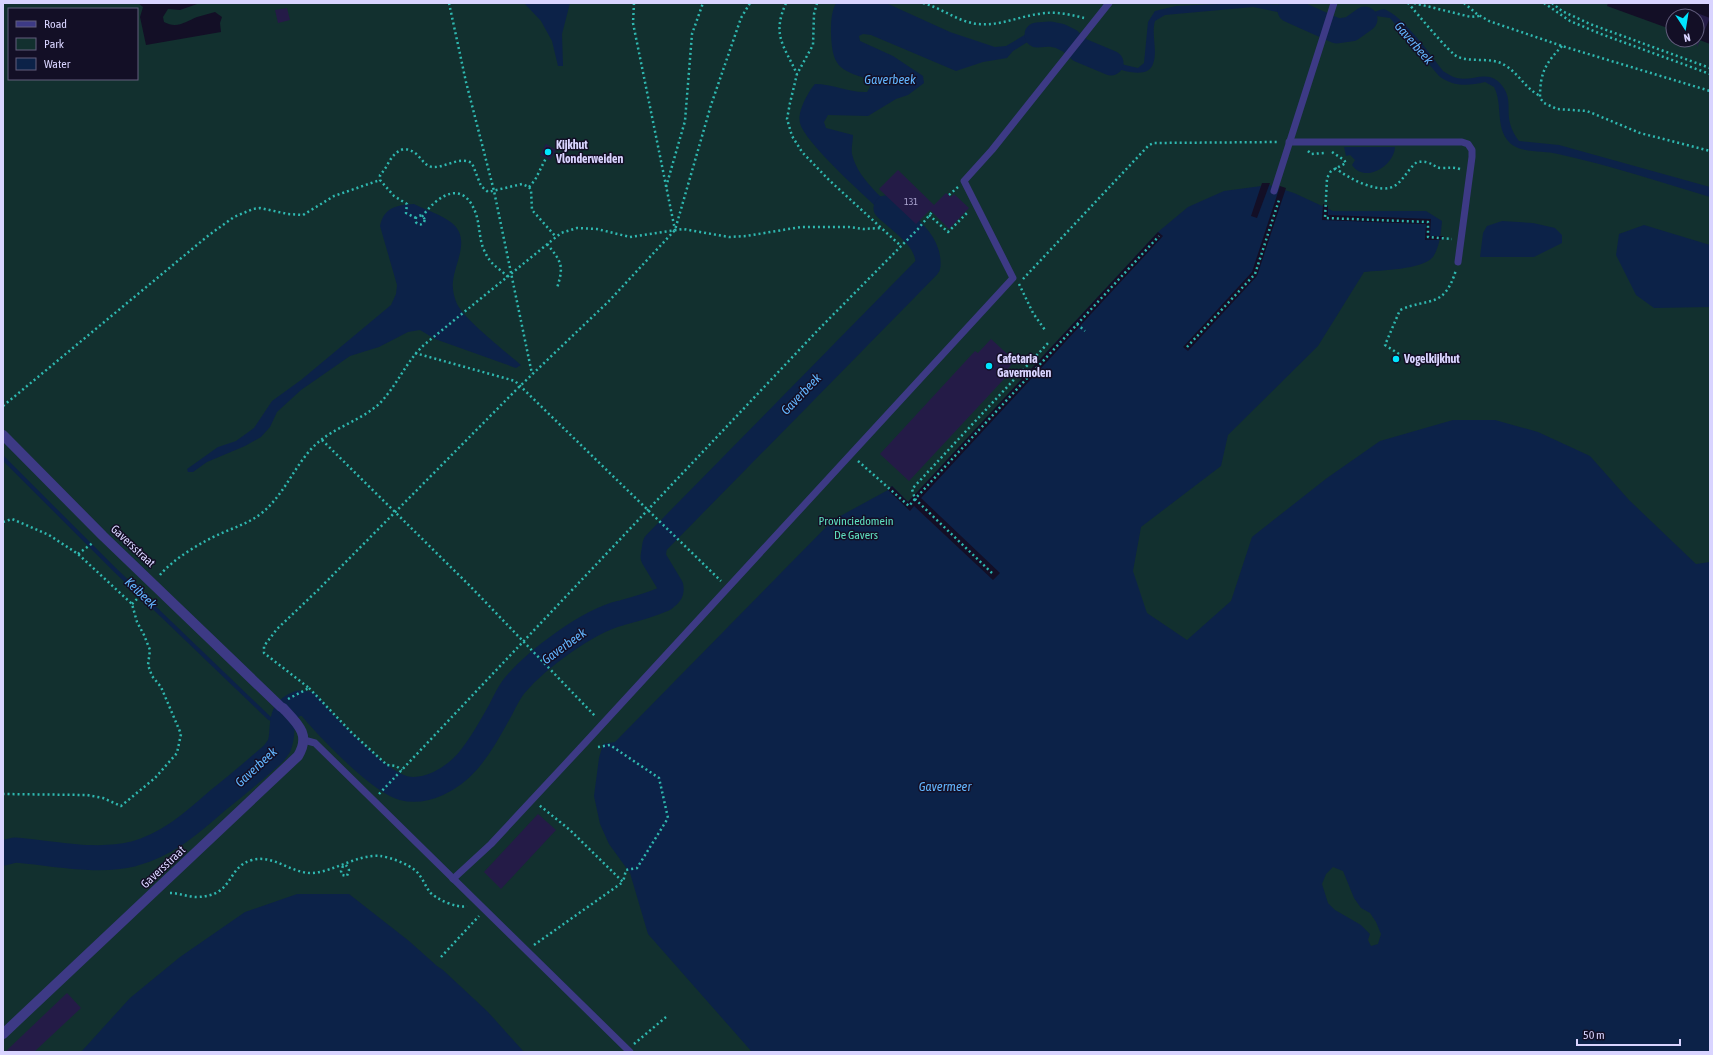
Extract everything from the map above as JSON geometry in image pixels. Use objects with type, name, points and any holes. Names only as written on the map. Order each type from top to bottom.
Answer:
[{"type":"street","name":"Gaversstraat","points":[[3,435],[103,536],[295,721],[302,732],[304,740],[302,749],[298,756],[3,1034]]},
{"type":"lane","points":[[453,879],[491,844],[603,724],[727,586],[1014,278],[964,182],[992,150],[1109,3]]},
{"type":"lane","points":[[1277,192],[1288,142],[1334,3]]},
{"type":"lane","points":[[1288,142],[1462,142],[1468,144],[1472,150],[1458,262]]},
{"type":"lane","points":[[304,740],[315,743],[629,1051]]},
{"type":"path","points":[[449,3],[466,82],[496,190],[511,275],[532,374]]},
{"type":"path","points":[[634,3],[633,23],[675,230]]},
{"type":"path","points":[[666,187],[684,121],[692,34],[703,3]]},
{"type":"path","points":[[401,771],[396,766],[387,765],[352,733],[309,688],[264,653],[264,646],[277,629],[318,590],[519,386],[609,301],[675,230],[711,105],[742,18],[750,3]]},
{"type":"path","points":[[786,3],[778,29],[781,41],[797,74]]},
{"type":"path","points":[[817,3],[814,14],[813,46],[797,74],[787,119],[792,136],[802,152],[829,180],[901,246]]},
{"type":"path","points":[[923,3],[936,7],[962,20],[977,24],[1001,24],[1037,14],[1052,12],[1065,13],[1095,21]]},
{"type":"path","points":[[936,7],[937,3]]},
{"type":"path","points":[[1408,3],[1456,57],[1468,60],[1495,61],[1506,66],[1530,90],[1540,96]]},
{"type":"path","points":[[1414,3],[1471,17],[1479,16]]},
{"type":"path","points":[[1464,3],[1479,16],[1489,21],[1562,46],[1710,91]]},
{"type":"path","points":[[1544,3],[1570,21],[1600,34],[1710,74]]},
{"type":"path","points":[[1552,3],[1562,11],[1590,24],[1710,68]]},
{"type":"path","points":[[1562,46],[1548,61],[1542,75],[1540,96],[1544,104],[1557,109],[1587,111],[1640,133],[1710,151]]},
{"type":"path","points":[[1019,284],[1148,145],[1154,143],[1288,142]]},
{"type":"path","points":[[1304,142],[1304,147],[1310,154],[1317,155],[1329,151],[1344,160],[1346,163],[1331,170],[1327,178],[1325,218],[1428,222],[1428,238],[1445,238]]},
{"type":"path","points":[[422,217],[418,216],[416,218],[406,213],[407,204],[397,198],[381,183],[380,175],[387,168],[393,155],[399,150],[407,149],[418,154],[424,163],[432,167],[462,161],[472,163],[481,186],[487,192],[522,184],[529,187],[531,190],[532,210],[556,237]]},
{"type":"path","points":[[529,187],[535,180],[546,158]]},
{"type":"path","points":[[1335,168],[1354,180],[1382,189],[1395,186],[1417,162],[1425,161],[1435,164],[1440,168],[1454,167],[1470,172]]},
{"type":"path","points":[[3,406],[209,235],[234,217],[253,208],[295,215],[304,214],[343,192],[380,180]]},
{"type":"path","points":[[1187,347],[1255,274],[1277,192]]},
{"type":"path","points":[[422,217],[430,206],[447,194],[454,193],[464,196],[477,216],[483,247],[489,260],[492,265],[508,277]]},
{"type":"path","points":[[383,790],[819,329],[908,240],[930,213],[948,232],[975,204]]},
{"type":"path","points":[[416,218],[416,223],[421,225],[425,220],[422,217]]},
{"type":"path","points":[[156,581],[166,568],[195,548],[218,535],[252,521],[263,512],[283,490],[313,448],[333,431],[367,414],[379,403],[415,353],[547,244],[569,230],[578,228],[608,231],[630,237],[675,230],[709,233],[729,237],[746,236],[801,227],[849,227],[863,229],[881,228]]},
{"type":"path","points":[[850,454],[909,506],[1159,236]]},
{"type":"path","points":[[547,244],[560,262],[562,269],[556,288]]},
{"type":"path","points":[[1399,354],[1385,345],[1400,310],[1409,305],[1434,302],[1444,294],[1452,284],[1458,262]]},
{"type":"path","points":[[1014,278],[1019,284],[1033,313],[1045,330]]},
{"type":"path","points":[[1077,324],[1085,331]]},
{"type":"path","points":[[992,573],[915,499],[912,489],[1050,341]]},
{"type":"path","points":[[415,353],[506,377],[515,381],[727,586]]},
{"type":"path","points":[[322,440],[536,654],[603,724]]},
{"type":"path","points":[[3,522],[12,519],[49,535],[78,554],[132,604],[150,650],[148,665],[152,676],[161,687],[181,734],[177,754],[155,778],[121,806],[103,798],[87,795],[3,794]]},
{"type":"path","points":[[78,554],[95,541]]},
{"type":"path","points":[[132,604],[146,591]]},
{"type":"path","points":[[282,708],[291,696],[309,688]]},
{"type":"path","points":[[527,950],[623,882],[626,870],[637,868],[668,818],[659,778],[610,745],[598,747]]},
{"type":"path","points":[[532,799],[570,830],[623,882]]},
{"type":"path","points":[[151,895],[164,893],[197,897],[216,894],[223,890],[229,879],[245,862],[260,858],[267,858],[293,869],[312,873],[345,865],[366,856],[381,856],[416,871],[430,893],[456,907],[478,904]]},
{"type":"path","points":[[441,957],[485,910]]},
{"type":"path","points":[[629,1051],[666,1017]]},
{"type":"green space","name":"Provinciedomein De Gavers","points":[[3,3],[138,3],[143,7],[140,17],[146,45],[221,32],[220,23],[222,17],[215,12],[177,25],[164,22],[163,17],[168,9],[180,10],[200,3],[1608,3],[1607,6],[1665,27],[1665,48],[1705,48],[1705,42],[1710,44],[1710,1052],[3,1052]]},
{"type":"water","points":[[524,3],[570,3],[562,34],[563,66],[558,66],[552,41],[541,21]]},
{"type":"water","name":"Gaverbeek","points":[[836,3],[886,3],[950,32],[995,47],[1006,46],[1028,33],[1038,30],[1063,31],[1075,34],[1067,44],[1041,40],[1029,41],[1013,51],[1007,58],[983,62],[956,71],[871,35],[863,34],[859,36],[860,41],[893,56],[923,76],[924,83],[908,95],[896,99],[868,116],[828,115],[824,122],[826,128],[853,135],[852,154],[861,174],[877,193],[914,226],[906,234],[830,163],[805,133],[800,123],[800,113],[806,97],[815,84],[828,85],[861,92],[867,92],[870,87],[868,79],[843,69],[835,59],[832,44],[831,21]]},
{"type":"water","points":[[1240,3],[1288,5],[1322,19],[1320,27],[1298,16],[1253,7],[1165,15],[1155,21],[1155,53],[1153,64],[1148,70],[1140,73],[1118,69],[1078,52],[1082,47],[1125,65],[1138,68],[1144,63],[1148,22],[1155,11],[1176,6]]},
{"type":"water","points":[[1384,9],[1408,27],[1443,71],[1457,78],[1464,79],[1482,76],[1494,79],[1500,83],[1507,93],[1510,124],[1519,141],[1559,145],[1710,187],[1710,197],[1577,158],[1525,150],[1514,146],[1509,142],[1502,129],[1497,94],[1494,87],[1485,82],[1461,85],[1444,80],[1390,18],[1376,16],[1350,33],[1338,35],[1331,34],[1336,24],[1349,23]]},
{"type":"water","points":[[1344,147],[1395,147],[1390,160],[1384,166],[1371,173],[1364,173],[1352,165],[1355,160],[1350,155],[1346,156]]},
{"type":"water","name":"Gavermeer","points":[[1269,185],[1294,193],[1333,211],[1426,211],[1442,221],[1440,239],[1433,257],[1420,265],[1390,270],[1364,272],[1318,346],[1228,435],[1221,466],[1141,527],[1133,571],[1147,613],[1187,640],[1231,601],[1252,537],[1327,478],[1380,441],[1453,420],[1495,420],[1538,432],[1590,456],[1629,500],[1696,564],[1710,562],[1710,1052],[752,1052],[648,934],[630,873],[609,844],[600,824],[594,796],[599,758],[603,744],[615,742],[833,520],[888,490],[892,486],[908,502],[1158,232],[1188,207],[1224,191]],"holes":[[[1333,867],[1343,871],[1354,898],[1361,908],[1370,913],[1376,922],[1381,934],[1378,944],[1371,946],[1368,940],[1370,934],[1361,925],[1335,910],[1328,903],[1322,884],[1326,874]]]},
{"type":"water","points":[[414,204],[444,218],[458,229],[461,243],[453,284],[457,304],[461,311],[477,327],[521,365],[516,368],[435,339],[420,330],[408,332],[379,347],[350,356],[301,390],[277,412],[270,427],[261,437],[245,446],[207,462],[193,472],[188,472],[187,469],[218,447],[236,441],[254,428],[272,401],[301,380],[391,305],[396,294],[397,285],[380,226],[385,215],[392,208]]},
{"type":"water","points":[[1502,221],[1533,223],[1555,228],[1562,235],[1562,243],[1534,257],[1480,257],[1483,233],[1487,226]]},
{"type":"water","points":[[1644,225],[1710,245],[1710,307],[1654,308],[1636,295],[1616,255],[1619,234]]},
{"type":"water","points":[[297,894],[349,894],[443,970],[488,1012],[524,1052],[81,1052],[130,998],[180,957],[245,912]]},
{"type":"pier","points":[[1262,183],[1270,183],[1257,218],[1251,216]]},
{"type":"pier","points":[[1280,186],[1286,188],[1257,276],[1188,351],[1183,347],[1252,272]]},
{"type":"pier","points":[[1323,204],[1328,206],[1328,215],[1431,219],[1430,236],[1443,236],[1442,240],[1425,240],[1426,224],[1322,220]]},
{"type":"pier","points":[[1158,232],[1163,236],[921,498],[1000,573],[993,580],[914,506],[910,511],[888,490],[892,486],[908,502]]},
{"type":"building","points":[[287,8],[290,20],[278,23],[275,10]]},
{"type":"building","points":[[1705,16],[1710,18],[1705,29]]},
{"type":"building","name":"Kijkhut Vlonderweiden","points":[[546,144],[556,150],[550,160],[540,155]]},
{"type":"building","points":[[898,170],[934,205],[946,193],[951,197],[954,194],[969,208],[949,229],[930,210],[916,224],[879,189]]},
{"type":"building","points":[[991,339],[1015,361],[1002,375],[1005,378],[909,481],[880,454],[975,351],[978,353]]},
{"type":"building","points":[[538,814],[556,830],[501,889],[484,872]]},
{"type":"building","points":[[67,993],[81,1008],[34,1052],[5,1052]]},
{"type":"waterway","name":"Gaverbeek","points":[[1290,10],[1337,31],[1351,29],[1365,19]]},
{"type":"waterway","name":"Gaverbeek","points":[[1037,35],[1050,34],[1060,36],[1070,41],[1080,50],[1111,63]]},
{"type":"waterway","name":"Gaverbeek","points":[[3,853],[15,850],[104,858],[133,854],[157,845],[188,826],[273,754],[279,746],[281,740],[284,716],[287,711],[299,703],[308,704],[326,725],[352,751],[366,764],[392,783],[403,788],[421,789],[438,784],[454,774],[477,750],[513,688],[536,664],[564,642],[594,624],[608,617],[659,601],[669,595],[671,592],[671,587],[653,557],[655,544],[928,266],[925,248],[920,240],[886,208]]},
{"type":"waterway","name":"Keibeek","points":[[3,458],[115,570],[269,718],[282,724]]},
{"type":"place","name":"Kijkhut Vlonderweiden","points":[[548,152]]},
{"type":"place","name":"Vogelkijkhut","points":[[1396,359]]},
{"type":"place","name":"Cafetaria Gavermolen","points":[[989,366]]}]
